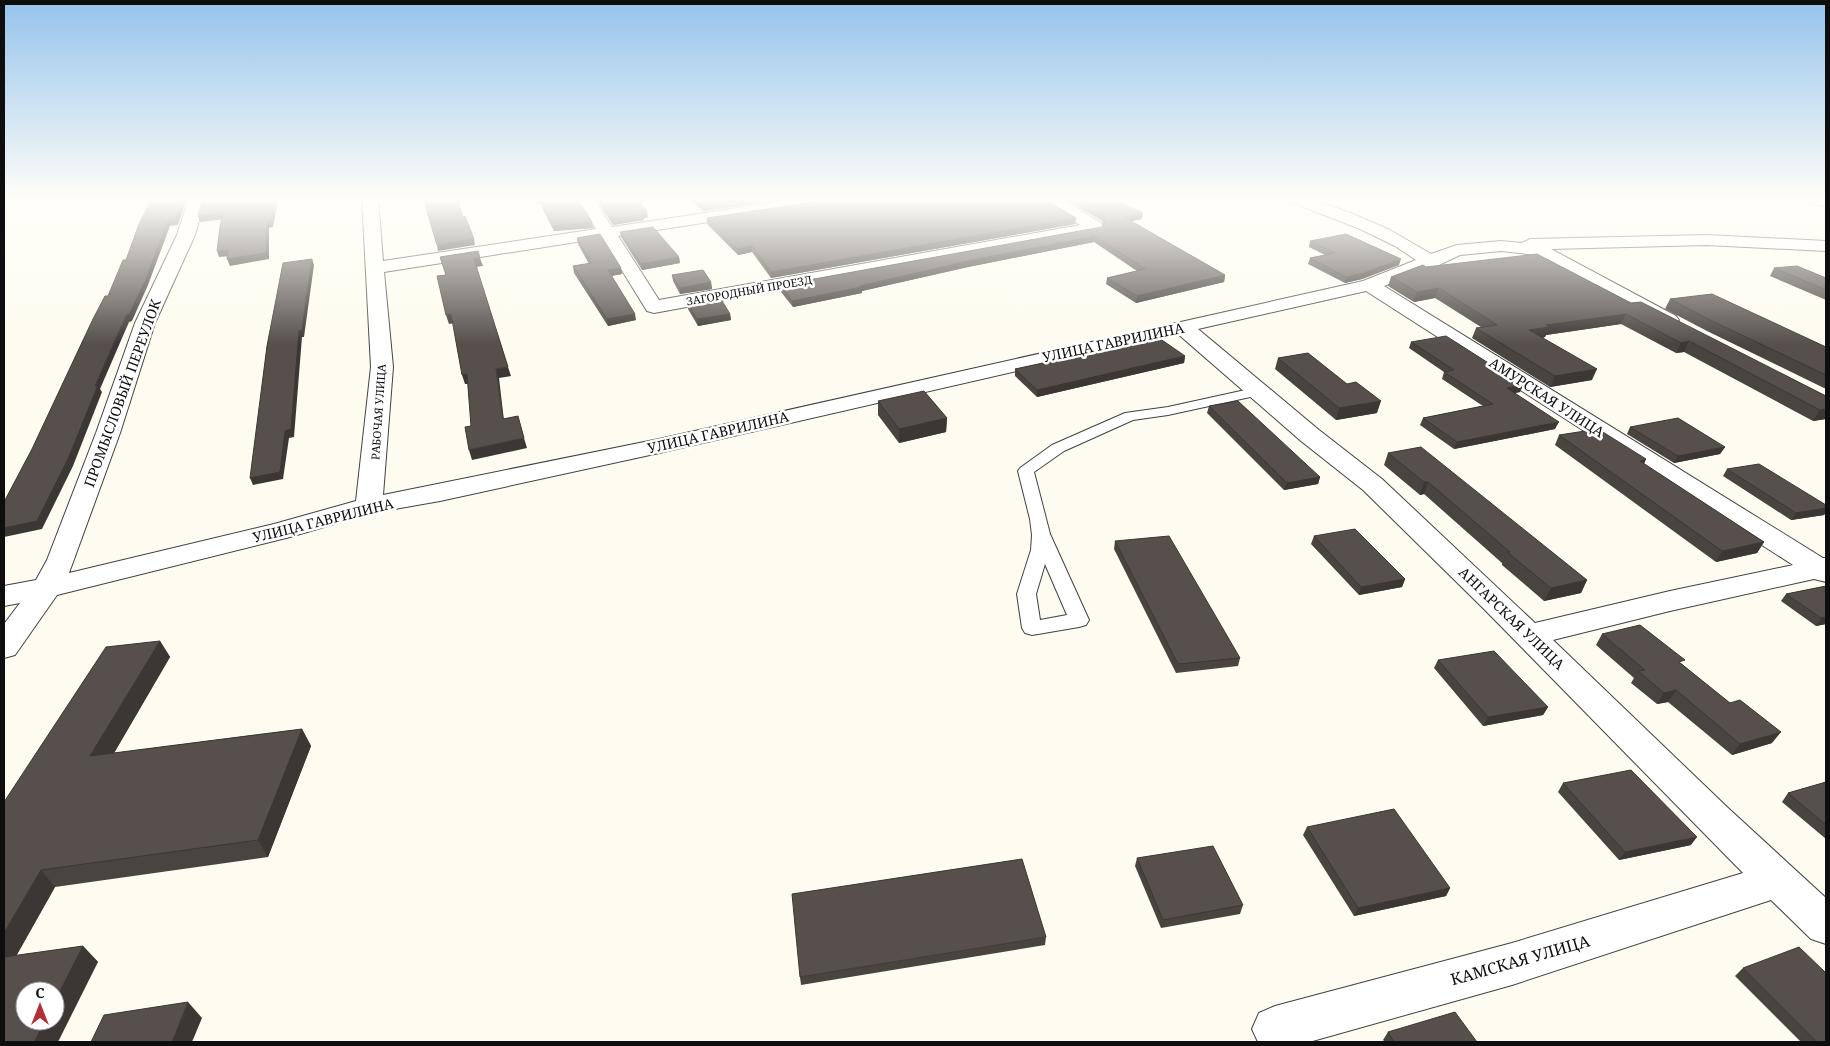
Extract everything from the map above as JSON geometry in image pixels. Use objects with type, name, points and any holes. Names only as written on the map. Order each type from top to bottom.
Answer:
[{"type":"street","name":"ПРОМЫСЛОВЫЙ ПЕРЕУЛОК","points":[[47,588],[61,560],[81,506],[145,323],[180,247]]},
{"type":"street","name":"РАБОЧАЯ УЛИЦА","points":[[369,506],[382,367],[373,247]]},
{"type":"street","points":[[374,268],[516,247]]},
{"type":"street","name":"ЗАГОРОДНЫЙ ПРОЕЗД","points":[[617,247],[654,307],[986,247]]},
{"type":"street","points":[[1409,247],[1432,262]]},
{"type":"street","name":"УЛИЦА ГАВРИЛИНА","points":[[4,596],[47,588],[280,531],[369,506],[440,493],[660,446],[1369,285],[1432,262],[1457,250],[1492,247]]},
{"type":"street","points":[[1509,247],[1540,250],[1682,328]]},
{"type":"street","points":[[1746,247],[1782,261]]},
{"type":"street","name":"АМУРСКАЯ УЛИЦА","points":[[1369,285],[1824,570]]},
{"type":"street","name":"АНГАРСКАЯ УЛИЦА","points":[[1182,327],[1219,355],[1302,429],[1380,491],[1826,925]]},
{"type":"street","points":[[1530,635],[1670,601],[1824,570]]},
{"type":"street","points":[[4,646],[47,588]]},
{"type":"street","name":"КАМСКАЯ УЛИЦА","points":[[1282,1042],[1275,1029],[1512,964],[1778,880]]},
{"type":"lane","points":[[1041,534],[1079,620],[1032,628],[1027,592],[1040,552],[1041,534],[1037,510],[1026,471],[1058,448],[1130,416],[1168,411],[1259,391]]},
{"type":"building","points":[[131,247],[158,247],[146,279],[129,315],[126,315],[95,386],[98,385],[68,459],[37,521],[4,528],[4,502],[32,449],[93,319],[105,296],[108,296],[123,260],[126,260]]},
{"type":"building","points":[[218,247],[266,247],[266,253],[227,259],[228,250],[217,251]]},
{"type":"building","points":[[582,247],[608,247],[621,268],[608,270],[635,314],[607,319],[573,266],[591,263]]},
{"type":"building","points":[[630,247],[670,247],[679,257],[641,264]]},
{"type":"building","points":[[753,247],[913,247],[771,272]]},
{"type":"building","points":[[992,247],[1040,247],[968,261],[861,287],[792,301],[781,285]]},
{"type":"building","points":[[1111,247],[1176,247],[1225,275],[1137,296],[1107,278],[1145,269]]},
{"type":"building","points":[[1322,247],[1374,247],[1401,259],[1364,273],[1346,277],[1310,258],[1335,253]]},
{"type":"building","points":[[478,251],[480,258],[474,259],[508,367],[496,369],[503,419],[518,416],[524,438],[469,450],[465,427],[471,426],[467,374],[462,375],[451,314],[446,315],[437,276],[446,275],[440,257]]},
{"type":"building","points":[[1537,254],[1631,303],[1641,302],[1826,396],[1826,409],[1820,410],[1689,341],[1681,343],[1626,314],[1546,325],[1549,327],[1529,330],[1597,369],[1555,376],[1476,328],[1497,325],[1439,288],[1417,292],[1391,277],[1423,265],[1426,267]]},
{"type":"building","points":[[312,259],[302,330],[299,331],[291,429],[285,431],[280,472],[250,478],[267,346],[283,263]]},
{"type":"building","points":[[1797,266],[1826,278],[1826,290],[1774,268]]},
{"type":"building","points":[[703,270],[711,282],[680,288],[672,275]]},
{"type":"building","points":[[1712,294],[1826,347],[1826,375],[1670,299]]},
{"type":"building","points":[[719,296],[730,314],[697,319],[687,302]]},
{"type":"building","points":[[1446,336],[1523,385],[1507,388],[1559,422],[1457,442],[1423,418],[1493,404],[1444,372],[1454,370],[1411,342]]},
{"type":"building","points":[[1159,338],[1185,356],[1037,390],[1015,369]]},
{"type":"building","points":[[1308,353],[1347,384],[1356,382],[1381,401],[1339,408],[1278,358]]},
{"type":"building","points":[[924,391],[947,418],[899,429],[878,401]]},
{"type":"building","points":[[1238,401],[1320,477],[1287,483],[1209,406]]},
{"type":"building","points":[[1678,418],[1725,447],[1678,456],[1630,427]]},
{"type":"building","points":[[1598,429],[1646,459],[1640,461],[1764,542],[1722,551],[1559,435]]},
{"type":"building","points":[[1421,447],[1587,580],[1551,588],[1428,482],[1424,482],[1388,453]]},
{"type":"building","points":[[1759,464],[1826,505],[1826,508],[1796,513],[1727,469]]},
{"type":"building","points":[[1355,529],[1405,579],[1361,587],[1314,536]]},
{"type":"building","points":[[1169,536],[1240,658],[1178,664],[1115,541]]},
{"type":"building","points":[[1826,586],[1826,617],[1821,618],[1786,594]]},
{"type":"building","points":[[1640,625],[1685,660],[1679,662],[1730,703],[1740,700],[1781,732],[1740,744],[1676,690],[1664,693],[1638,671],[1645,670],[1602,634]]},
{"type":"building","points":[[160,641],[90,756],[302,729],[258,840],[41,870],[4,933],[4,802],[106,647]]},
{"type":"building","points":[[1494,651],[1548,707],[1488,717],[1438,660]]},
{"type":"building","points":[[1631,770],[1697,837],[1625,852],[1563,783]]},
{"type":"building","points":[[1826,782],[1826,825],[1788,793]]},
{"type":"building","points":[[1394,809],[1450,888],[1358,908],[1307,827]]},
{"type":"building","points":[[1213,846],[1243,905],[1163,920],[1137,858]]},
{"type":"building","points":[[1022,859],[1046,937],[800,977],[792,894]]},
{"type":"building","points":[[83,946],[65,981],[15,981],[15,1031],[40,1031],[34,1042],[4,1042],[4,957]]},
{"type":"building","points":[[1799,947],[1826,973],[1826,1042],[1817,1042],[1743,968]]},
{"type":"building","points":[[188,1002],[172,1042],[91,1042],[104,1015]]},
{"type":"building","points":[[1455,1012],[1477,1042],[1394,1042],[1388,1032]]}]
